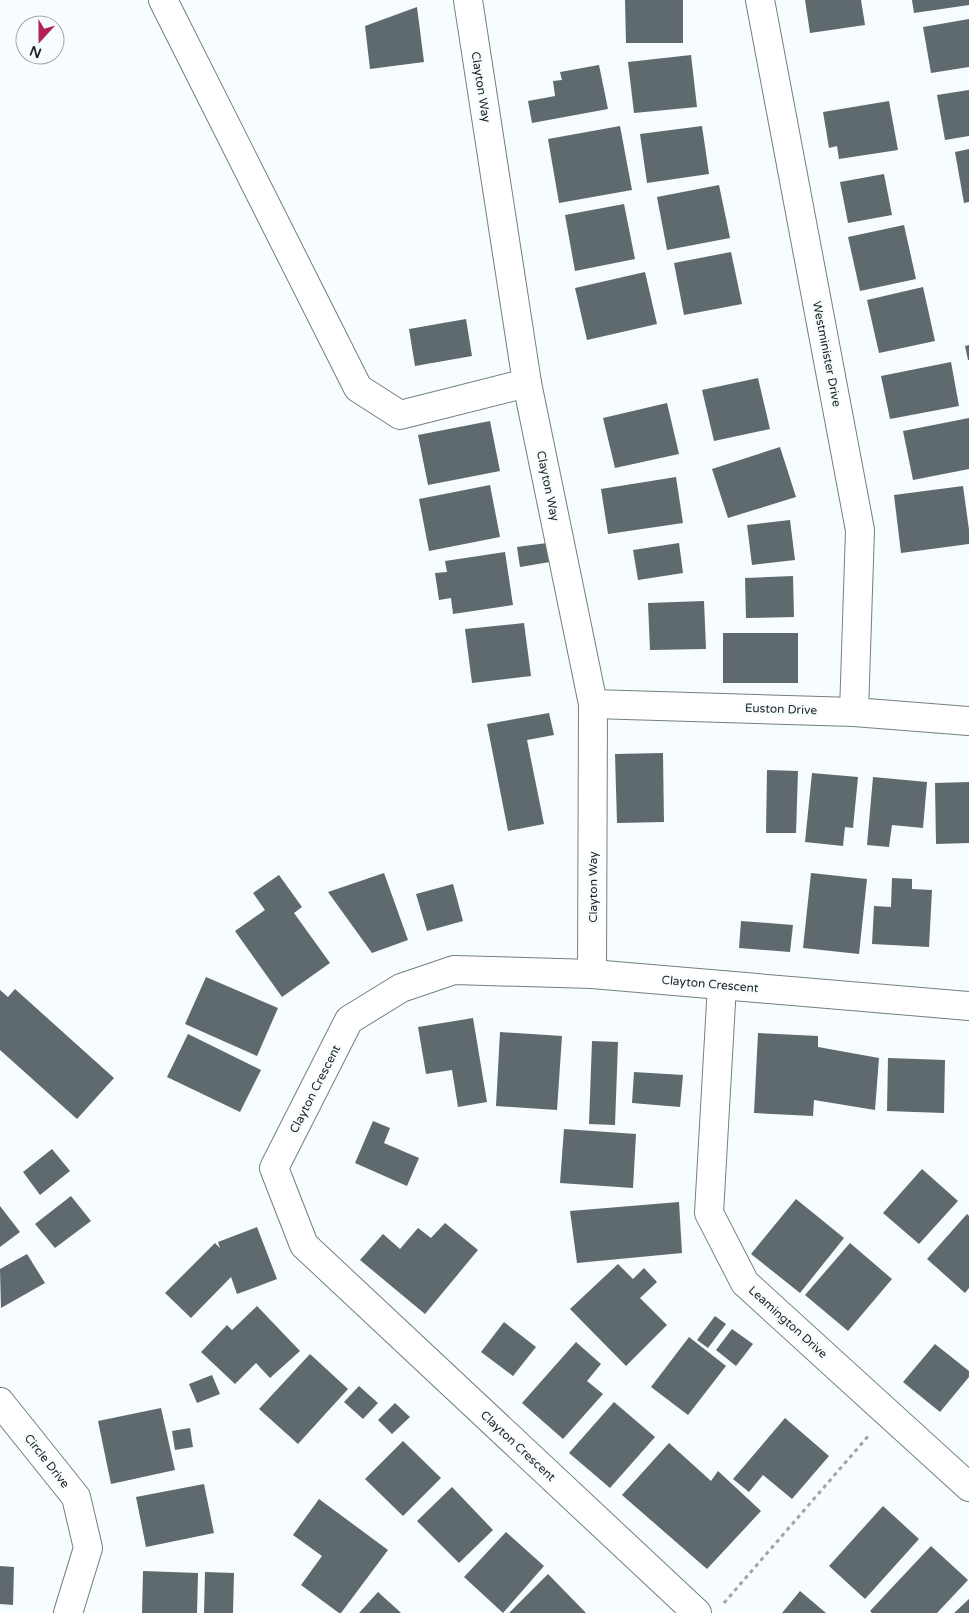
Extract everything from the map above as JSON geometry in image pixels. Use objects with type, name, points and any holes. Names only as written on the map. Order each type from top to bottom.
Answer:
[{"type":"street","points":[[163,0],[358,388],[400,415],[526,383]]},
{"type":"street","name":"Clayton Way","points":[[468,0],[526,383],[593,704],[592,974]]},
{"type":"street","name":"Westminister Drive","points":[[760,0],[860,530],[854,712]]},
{"type":"street","name":"Euston Drive","points":[[593,704],[854,712],[969,721]]},
{"type":"street","name":"Clayton Crescent","points":[[709,1609],[304,1245],[274,1168],[350,1020],[401,988],[454,970],[592,974],[969,1006]]},
{"type":"street","name":"Leamington Drive","points":[[722,985],[709,1213],[745,1283],[969,1488]]},
{"type":"street","name":"Circle Drive","points":[[0,1402],[76,1498],[88,1548],[68,1613]]},
{"type":"path","points":[[709,1609],[888,1414]]},
{"type":"building","points":[[625,0],[683,0],[683,43],[626,43]]},
{"type":"building","points":[[805,0],[861,0],[865,25],[810,33]]},
{"type":"building","points":[[912,0],[969,0],[969,5],[914,13]]},
{"type":"building","points":[[417,7],[424,62],[370,69],[365,26]]},
{"type":"building","points":[[969,19],[969,67],[931,73],[923,27]]},
{"type":"building","points":[[691,55],[697,107],[634,113],[628,62]]},
{"type":"building","points":[[599,65],[608,109],[532,123],[528,101],[555,96],[553,81],[562,80],[560,72]]},
{"type":"building","points":[[969,90],[969,136],[945,140],[937,95]]},
{"type":"building","points":[[889,101],[898,150],[839,159],[837,146],[829,148],[823,112]]},
{"type":"building","points":[[620,126],[632,190],[559,203],[548,139]]},
{"type":"building","points":[[702,126],[709,174],[647,183],[640,134]]},
{"type":"building","points":[[969,149],[969,202],[964,203],[955,152]]},
{"type":"building","points":[[884,174],[892,215],[848,223],[840,182]]},
{"type":"building","points":[[719,185],[730,238],[667,250],[657,197]]},
{"type":"building","points":[[624,204],[635,259],[575,271],[565,215]]},
{"type":"building","points":[[904,225],[916,279],[860,291],[848,237]]},
{"type":"building","points":[[731,252],[742,304],[684,315],[674,263]]},
{"type":"building","points":[[645,272],[657,324],[587,340],[575,288]]},
{"type":"building","points":[[923,287],[935,341],[879,353],[867,300]]},
{"type":"building","points":[[466,319],[472,356],[415,366],[409,329]]},
{"type":"building","points":[[969,345],[969,360],[968,360],[965,346]]},
{"type":"building","points":[[951,362],[959,406],[890,419],[881,376]]},
{"type":"building","points":[[758,378],[770,429],[714,441],[702,390]]},
{"type":"building","points":[[667,403],[679,454],[615,468],[603,418]]},
{"type":"building","points":[[969,418],[969,469],[913,480],[903,431]]},
{"type":"building","points":[[490,421],[500,471],[428,485],[418,435]]},
{"type":"building","points":[[780,447],[796,497],[728,518],[712,469]]},
{"type":"building","points":[[676,477],[683,523],[608,534],[601,489]]},
{"type":"building","points":[[490,485],[500,537],[429,551],[419,499]]},
{"type":"building","points":[[963,486],[969,544],[901,553],[894,495]]},
{"type":"building","points":[[790,520],[795,560],[752,565],[747,525]]},
{"type":"building","points":[[547,543],[550,562],[520,567],[517,547]]},
{"type":"building","points":[[679,543],[683,573],[638,580],[633,550]]},
{"type":"building","points":[[505,552],[513,605],[453,614],[451,598],[439,600],[435,573],[447,572],[445,561]]},
{"type":"building","points":[[793,576],[794,617],[746,618],[745,578]]},
{"type":"building","points":[[704,601],[706,649],[650,650],[648,603]]},
{"type":"building","points":[[524,623],[531,676],[472,683],[465,629]]},
{"type":"building","points":[[723,633],[798,633],[798,683],[723,683]]},
{"type":"building","points":[[549,713],[554,735],[527,740],[544,824],[508,831],[487,724]]},
{"type":"building","points":[[663,753],[664,822],[617,823],[615,754]]},
{"type":"building","points":[[767,770],[798,771],[796,833],[766,833]]},
{"type":"building","points":[[812,773],[858,777],[853,828],[845,827],[843,846],[805,842]]},
{"type":"building","points":[[873,777],[927,782],[923,828],[892,825],[889,847],[867,845]]},
{"type":"building","points":[[969,782],[969,843],[936,844],[935,783]]},
{"type":"building","points":[[384,873],[408,940],[372,953],[328,892]]},
{"type":"building","points":[[811,873],[867,879],[859,954],[803,948]]},
{"type":"building","points":[[279,875],[302,907],[294,913],[330,963],[282,997],[235,931],[265,910],[253,893]]},
{"type":"building","points":[[892,878],[912,879],[912,889],[932,890],[929,947],[872,944],[874,906],[891,907]]},
{"type":"building","points":[[453,884],[463,921],[427,931],[416,894]]},
{"type":"building","points":[[741,921],[793,925],[790,952],[739,948]]},
{"type":"building","points":[[206,977],[278,1008],[257,1056],[185,1024]]},
{"type":"building","points":[[15,989],[114,1078],[77,1119],[0,1050],[0,990],[8,997]]},
{"type":"building","points":[[473,1018],[487,1102],[458,1107],[452,1070],[426,1074],[418,1027]]},
{"type":"building","points":[[500,1032],[562,1036],[557,1110],[496,1106]]},
{"type":"building","points":[[758,1033],[818,1036],[818,1047],[879,1058],[875,1110],[814,1100],[813,1116],[754,1113]]},
{"type":"building","points":[[188,1034],[261,1070],[240,1112],[167,1077]]},
{"type":"building","points":[[592,1041],[618,1042],[615,1125],[589,1124]]},
{"type":"building","points":[[888,1058],[945,1060],[944,1113],[887,1111]]},
{"type":"building","points":[[634,1072],[683,1075],[680,1107],[632,1103]]},
{"type":"building","points":[[373,1121],[390,1128],[384,1143],[419,1158],[407,1186],[355,1163]]},
{"type":"building","points":[[564,1129],[636,1134],[633,1188],[560,1183]]},
{"type":"building","points":[[52,1149],[70,1171],[40,1195],[23,1172]]},
{"type":"building","points":[[922,1169],[958,1201],[919,1244],[883,1213]]},
{"type":"building","points":[[71,1196],[91,1221],[55,1248],[35,1224]]},
{"type":"building","points":[[796,1199],[844,1238],[800,1293],[751,1254]]},
{"type":"building","points":[[679,1202],[682,1253],[577,1263],[570,1211]]},
{"type":"building","points":[[0,1206],[20,1232],[0,1247]]},
{"type":"building","points":[[967,1214],[969,1216],[969,1288],[965,1293],[927,1259]]},
{"type":"building","points":[[445,1223],[478,1250],[425,1314],[360,1260],[383,1234],[400,1249],[418,1228],[431,1238]]},
{"type":"building","points":[[257,1227],[277,1279],[237,1294],[231,1277],[191,1318],[165,1293],[215,1243],[220,1248],[218,1242]]},
{"type":"building","points":[[850,1243],[892,1279],[848,1331],[805,1295]]},
{"type":"building","points":[[27,1254],[45,1283],[1,1308],[0,1269]]},
{"type":"building","points":[[618,1264],[633,1279],[644,1268],[657,1282],[640,1298],[667,1325],[626,1366],[570,1309]]},
{"type":"building","points":[[257,1306],[300,1351],[270,1378],[256,1363],[235,1384],[201,1352],[227,1325],[232,1330]]},
{"type":"building","points":[[715,1316],[726,1324],[708,1348],[697,1340]]},
{"type":"building","points":[[504,1322],[536,1347],[513,1376],[481,1352]]},
{"type":"building","points":[[732,1329],[753,1344],[736,1366],[716,1350]]},
{"type":"building","points":[[689,1337],[726,1366],[688,1415],[651,1387]]},
{"type":"building","points":[[576,1342],[601,1364],[587,1381],[603,1394],[563,1439],[522,1403]]},
{"type":"building","points":[[935,1344],[969,1371],[969,1377],[940,1412],[903,1382]]},
{"type":"building","points":[[310,1354],[348,1389],[298,1444],[259,1409]]},
{"type":"building","points":[[212,1375],[220,1394],[197,1403],[189,1384]]},
{"type":"building","points":[[359,1386],[378,1403],[363,1419],[344,1402]]},
{"type":"building","points":[[614,1402],[655,1437],[610,1488],[569,1453]]},
{"type":"building","points":[[395,1403],[410,1417],[392,1434],[378,1420]]},
{"type":"building","points":[[161,1408],[175,1470],[111,1484],[98,1421]]},
{"type":"building","points":[[785,1418],[829,1456],[792,1499],[763,1475],[749,1492],[733,1479]]},
{"type":"building","points":[[190,1428],[193,1447],[175,1450],[172,1431]]},
{"type":"building","points":[[403,1441],[441,1478],[403,1516],[365,1479]]},
{"type":"building","points":[[669,1443],[711,1481],[718,1471],[761,1511],[707,1569],[622,1495]]},
{"type":"building","points":[[204,1484],[214,1533],[146,1547],[136,1497]]},
{"type":"building","points":[[452,1487],[493,1530],[459,1563],[417,1521]]},
{"type":"building","points":[[319,1499],[388,1550],[341,1613],[301,1585],[322,1556],[293,1535]]},
{"type":"building","points":[[883,1506],[919,1539],[865,1599],[829,1566]]},
{"type":"building","points":[[506,1532],[544,1566],[503,1613],[464,1577]]},
{"type":"building","points":[[931,1546],[968,1580],[937,1613],[872,1613],[870,1611]]},
{"type":"building","points":[[0,1566],[14,1567],[13,1605],[0,1604]]},
{"type":"building","points":[[143,1571],[198,1573],[197,1613],[142,1613]]},
{"type":"building","points":[[205,1572],[234,1573],[233,1613],[204,1613]]},
{"type":"building","points":[[548,1574],[586,1613],[509,1613]]},
{"type":"building","points":[[800,1591],[826,1613],[782,1613]]},
{"type":"building","points":[[378,1592],[399,1611],[401,1613],[359,1613]]},
{"type":"building","points":[[969,1599],[969,1613],[954,1613]]}]
